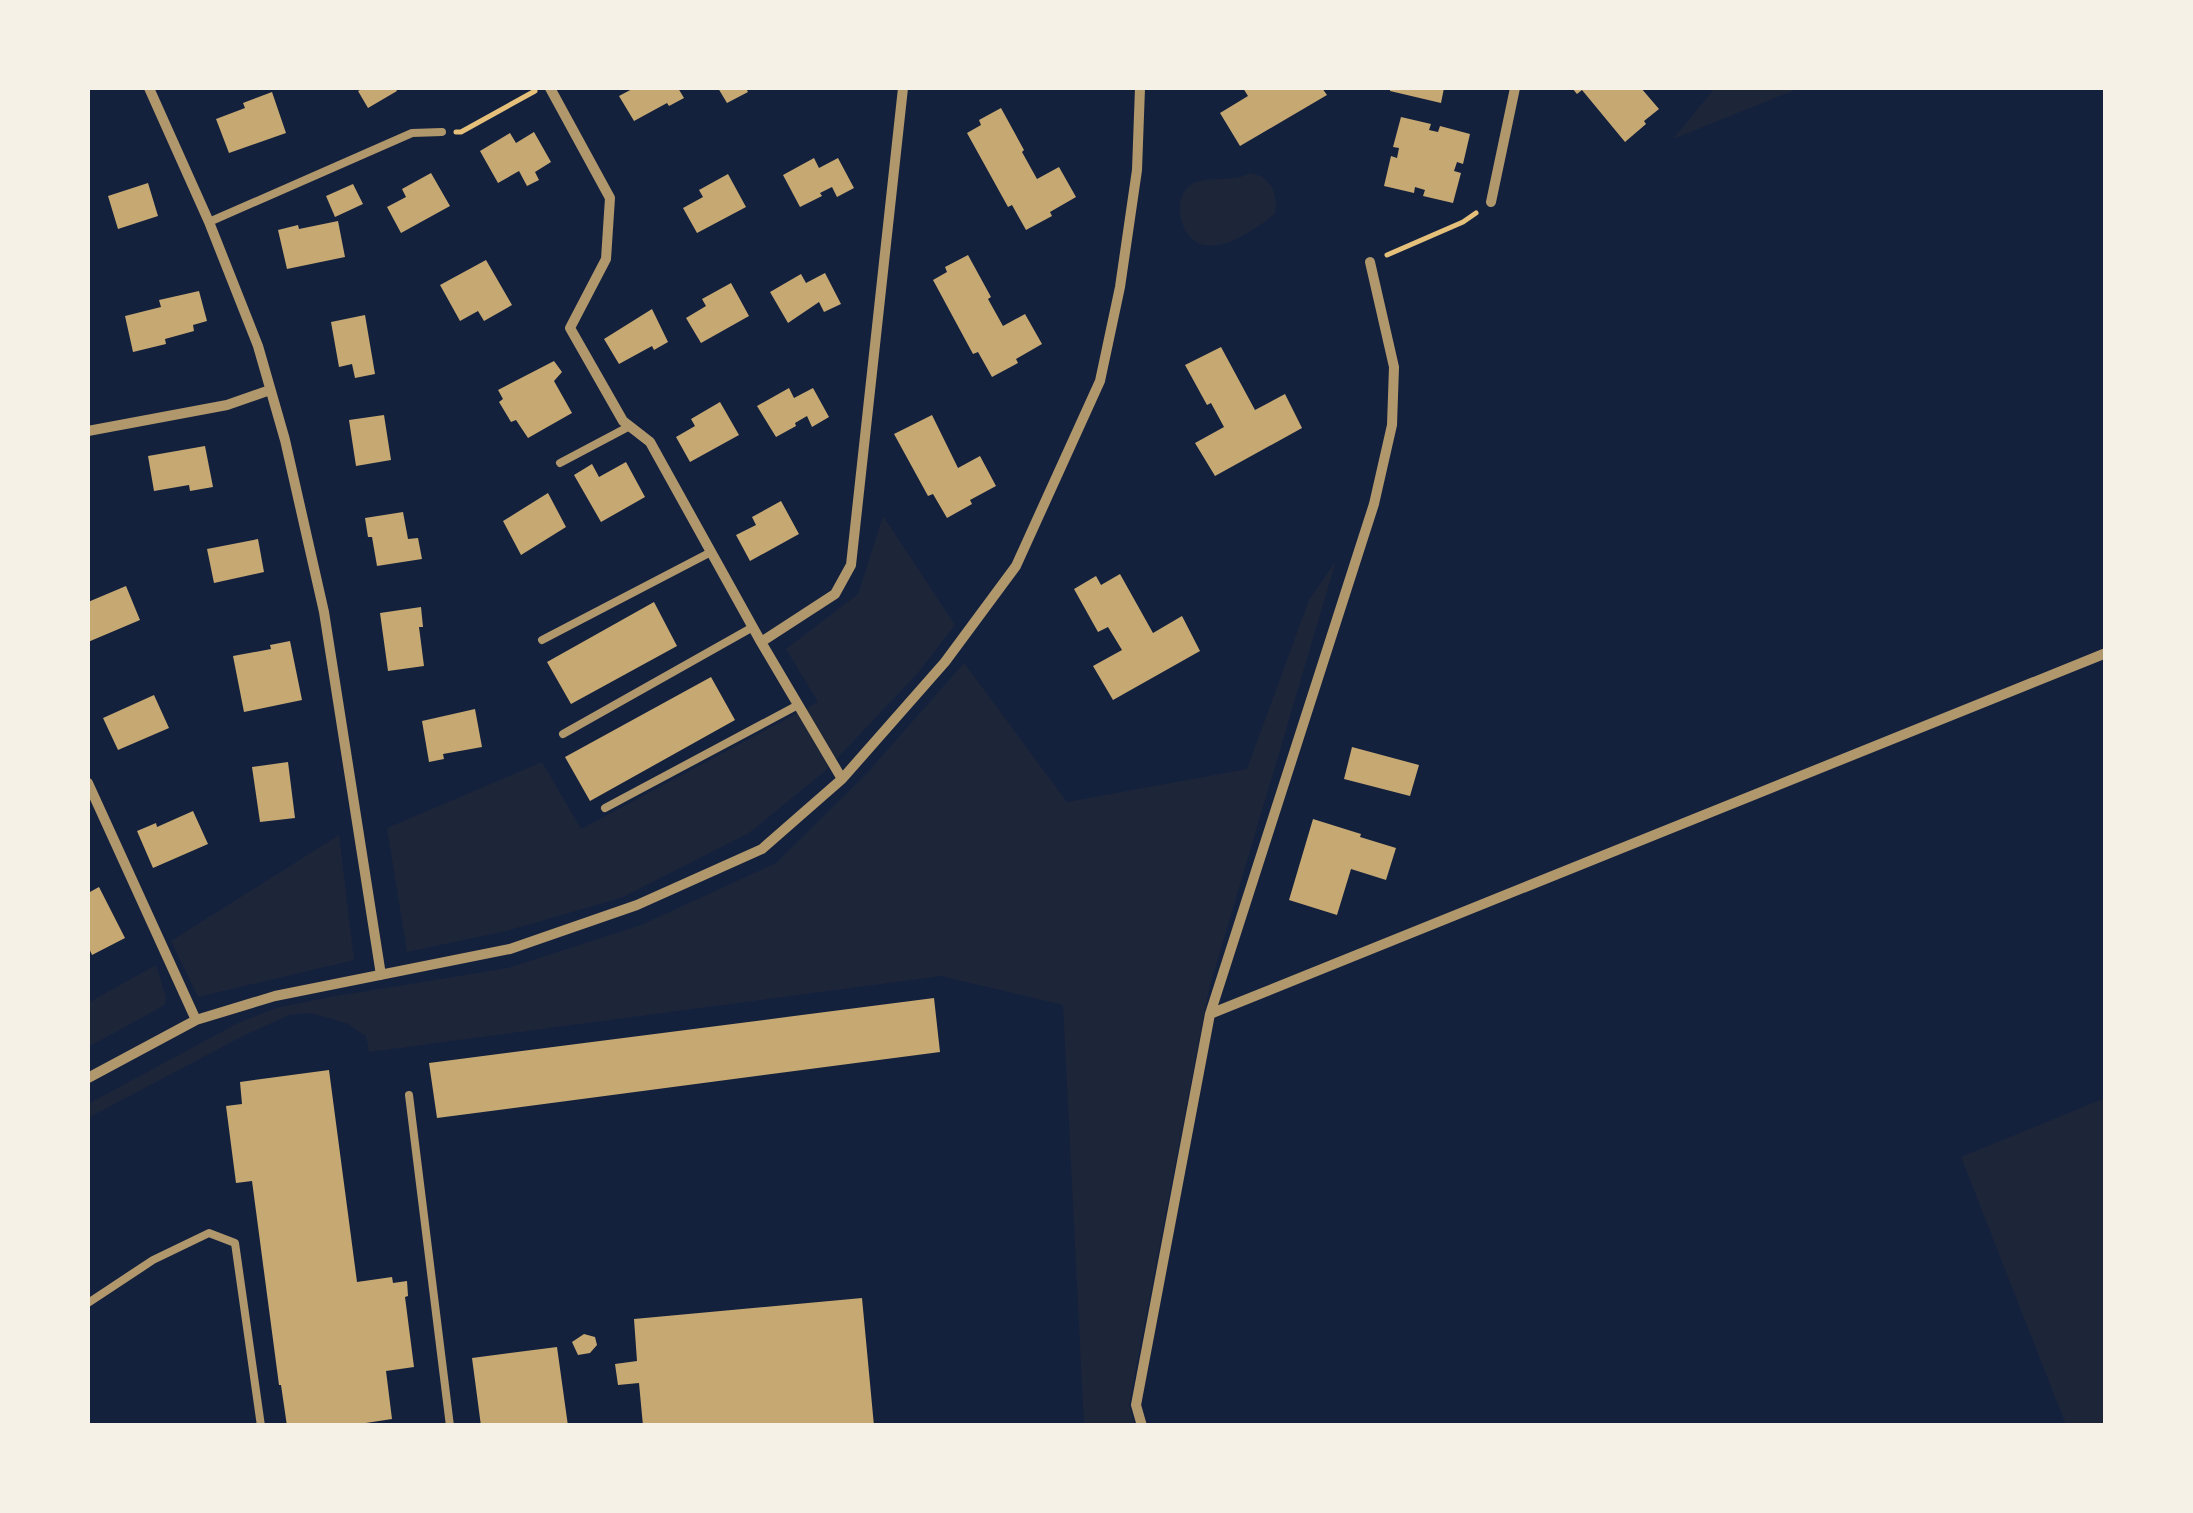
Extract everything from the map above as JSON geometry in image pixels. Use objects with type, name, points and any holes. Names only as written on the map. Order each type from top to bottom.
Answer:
[{"type":"street","points":[[149,88],[209,222],[258,346],[285,440],[324,612],[381,976]]},
{"type":"street","points":[[550,88],[610,198],[606,259],[570,328],[623,421],[650,442],[842,779]]},
{"type":"street","points":[[761,642],[835,594],[852,565],[903,88]]},
{"type":"street","points":[[88,1078],[196,1020],[275,996],[510,949],[638,906],[762,849],[842,779],[945,662],[1016,566],[1100,381],[1120,288],[1136,170],[1140,88]]},
{"type":"street","points":[[1491,202],[1515,88]]},
{"type":"street","points":[[1142,1426],[1136,1405],[1210,1014],[1374,504],[1392,425],[1394,368],[1370,262]]},
{"type":"street","points":[[88,431],[228,406],[270,390]]},
{"type":"street","points":[[1210,1014],[2106,654]]},
{"type":"street","points":[[88,783],[196,1020]]},
{"type":"lane","points":[[209,222],[412,133],[442,132]]},
{"type":"lane","points":[[560,463],[630,426]]},
{"type":"lane","points":[[542,640],[711,552]]},
{"type":"lane","points":[[563,734],[753,626]]},
{"type":"lane","points":[[604,808],[798,705]]},
{"type":"lane","points":[[409,1095],[450,1426]]},
{"type":"lane","points":[[88,1302],[153,1260],[209,1234],[234,1243],[261,1426]]},
{"type":"path","points":[[442,132],[461,132],[542,88]]},
{"type":"path","points":[[1370,262],[1463,222],[1491,202]]},
{"type":"shaded area","points":[[1715,88],[1800,88],[1673,139]]},
{"type":"shaded area","points":[[1250,173],[1264,178],[1272,188],[1275,214],[1222,244],[1204,245],[1189,236],[1180,210],[1189,186]]},
{"type":"shaded area","points":[[883,516],[955,625],[917,674],[825,771],[749,833],[621,898],[506,931],[407,952],[387,828],[542,762],[581,829],[818,702],[786,649],[858,594]]},
{"type":"shaded area","points":[[1336,561],[1209,989],[1129,1405],[1135,1425],[1084,1425],[1063,1005],[941,976],[369,1052],[366,1036],[348,1024],[310,1013],[289,1015],[88,1118],[88,1104],[238,1023],[276,1008],[508,968],[641,925],[776,863],[868,772],[964,663],[1067,802],[1247,769],[1309,600]]},
{"type":"shaded area","points":[[339,835],[354,960],[198,997],[171,941]]},
{"type":"shaded area","points":[[156,965],[165,1005],[88,1047],[88,1003]]},
{"type":"shaded area","points":[[2105,1098],[2105,1425],[2066,1425],[1961,1157]]},
{"type":"building","points":[[634,88],[678,88],[684,98],[634,121],[619,96]]},
{"type":"building","points":[[718,88],[746,88],[748,92],[727,103]]},
{"type":"building","points":[[1243,88],[1322,88],[1327,95],[1240,146],[1220,113],[1248,96]]},
{"type":"building","points":[[1390,88],[1444,88],[1441,103]]},
{"type":"building","points":[[1572,88],[1641,88],[1659,109],[1625,142],[1582,90],[1577,94]]},
{"type":"building","points":[[358,91],[397,91],[368,108]]},
{"type":"building","points":[[272,92],[286,133],[229,153],[216,119]]},
{"type":"building","points":[[1001,108],[1037,179],[1059,167],[1076,197],[1026,230],[1012,205],[1008,207],[967,133],[981,125],[979,120]]},
{"type":"building","points":[[1401,117],[1431,124],[1429,130],[1438,132],[1440,126],[1470,134],[1463,164],[1457,162],[1454,171],[1461,173],[1453,203],[1423,196],[1425,190],[1415,187],[1414,193],[1384,186],[1391,156],[1397,158],[1399,148],[1393,147]]},
{"type":"building","points":[[534,132],[551,162],[535,172],[539,180],[527,186],[519,171],[498,183],[480,151],[510,133],[516,143]]},
{"type":"building","points":[[814,158],[819,168],[838,158],[854,188],[837,197],[832,187],[800,207],[783,175]]},
{"type":"building","points":[[431,173],[450,206],[401,233],[387,207],[406,197],[402,189]]},
{"type":"building","points":[[728,174],[746,207],[697,233],[683,208],[703,197],[699,190]]},
{"type":"building","points":[[148,183],[158,216],[118,229],[108,196]]},
{"type":"building","points":[[353,184],[363,204],[335,217],[326,196]]},
{"type":"building","points":[[338,221],[345,257],[287,269],[278,230]]},
{"type":"building","points":[[968,255],[1003,326],[1025,314],[1042,344],[992,377],[978,352],[973,354],[933,280],[947,272],[945,267]]},
{"type":"building","points":[[486,260],[512,305],[484,321],[478,311],[460,321],[440,285]]},
{"type":"building","points":[[825,273],[841,304],[824,312],[819,302],[788,323],[770,292],[801,274],[806,283]]},
{"type":"building","points":[[731,283],[749,316],[701,343],[686,318],[706,306],[702,299]]},
{"type":"building","points":[[199,291],[207,321],[193,325],[194,331],[165,339],[166,344],[133,352],[125,316],[161,307],[159,300]]},
{"type":"building","points":[[652,309],[668,342],[619,364],[604,339]]},
{"type":"building","points":[[365,315],[375,374],[355,378],[352,364],[339,367],[331,322]]},
{"type":"building","points":[[1221,347],[1255,410],[1285,394],[1302,428],[1215,476],[1195,443],[1224,427],[1185,365]]},
{"type":"building","points":[[554,361],[562,372],[554,381],[572,413],[528,438],[516,420],[511,422],[499,402],[503,399],[498,390]]},
{"type":"building","points":[[789,388],[794,398],[813,388],[829,417],[812,427],[807,416],[776,437],[757,406]]},
{"type":"building","points":[[720,402],[739,435],[690,462],[676,437],[695,426],[691,419]]},
{"type":"building","points":[[384,415],[391,460],[356,466],[349,420]]},
{"type":"building","points":[[932,415],[958,468],[980,456],[996,486],[947,518],[933,494],[928,496],[894,434]]},
{"type":"building","points":[[205,446],[213,487],[190,491],[189,485],[154,491],[148,456]]},
{"type":"building","points":[[626,462],[645,497],[601,522],[574,475],[592,464],[599,477]]},
{"type":"building","points":[[548,493],[566,527],[521,555],[503,521]]},
{"type":"building","points":[[781,501],[799,534],[750,561],[736,535],[756,525],[752,517]]},
{"type":"building","points":[[403,512],[408,539],[418,538],[422,559],[377,566],[365,518]]},
{"type":"building","points":[[258,539],[264,572],[214,583],[207,549]]},
{"type":"building","points":[[1120,574],[1153,633],[1182,616],[1200,651],[1113,700],[1093,666],[1122,650],[1108,627],[1098,632],[1074,589],[1096,576],[1101,585]]},
{"type":"building","points":[[126,586],[140,620],[88,642],[88,602]]},
{"type":"building","points":[[654,602],[677,646],[571,704],[547,662]]},
{"type":"building","points":[[421,607],[423,627],[419,627],[424,666],[388,671],[380,613]]},
{"type":"building","points":[[290,641],[302,700],[244,712],[233,656]]},
{"type":"building","points":[[711,677],[735,720],[590,801],[565,757]]},
{"type":"building","points":[[154,695],[169,728],[118,750],[103,718]]},
{"type":"building","points":[[475,709],[482,747],[443,754],[444,759],[429,762],[422,721]]},
{"type":"building","points":[[1352,747],[1419,765],[1410,796],[1344,779]]},
{"type":"building","points":[[288,762],[295,818],[260,822],[252,767]]},
{"type":"building","points":[[193,811],[208,844],[153,868],[137,831]]},
{"type":"building","points":[[1313,819],[1396,848],[1386,880],[1351,869],[1337,915],[1289,900]]},
{"type":"building","points":[[99,887],[125,938],[92,955],[88,946],[88,893]]},
{"type":"building","points":[[934,998],[940,1052],[437,1118],[429,1063]]},
{"type":"building","points":[[329,1070],[357,1282],[392,1277],[393,1283],[407,1281],[405,1297],[414,1367],[386,1371],[392,1419],[346,1426],[287,1426],[252,1181],[236,1183],[226,1106],[242,1104],[240,1082]]},
{"type":"building","points":[[862,1298],[874,1426],[643,1426],[639,1383],[618,1385],[615,1364],[637,1361],[634,1319]]},
{"type":"building","points":[[584,1334],[595,1337],[597,1345],[590,1353],[578,1355],[572,1342]]},
{"type":"building","points":[[557,1347],[568,1426],[481,1426],[472,1358]]}]
